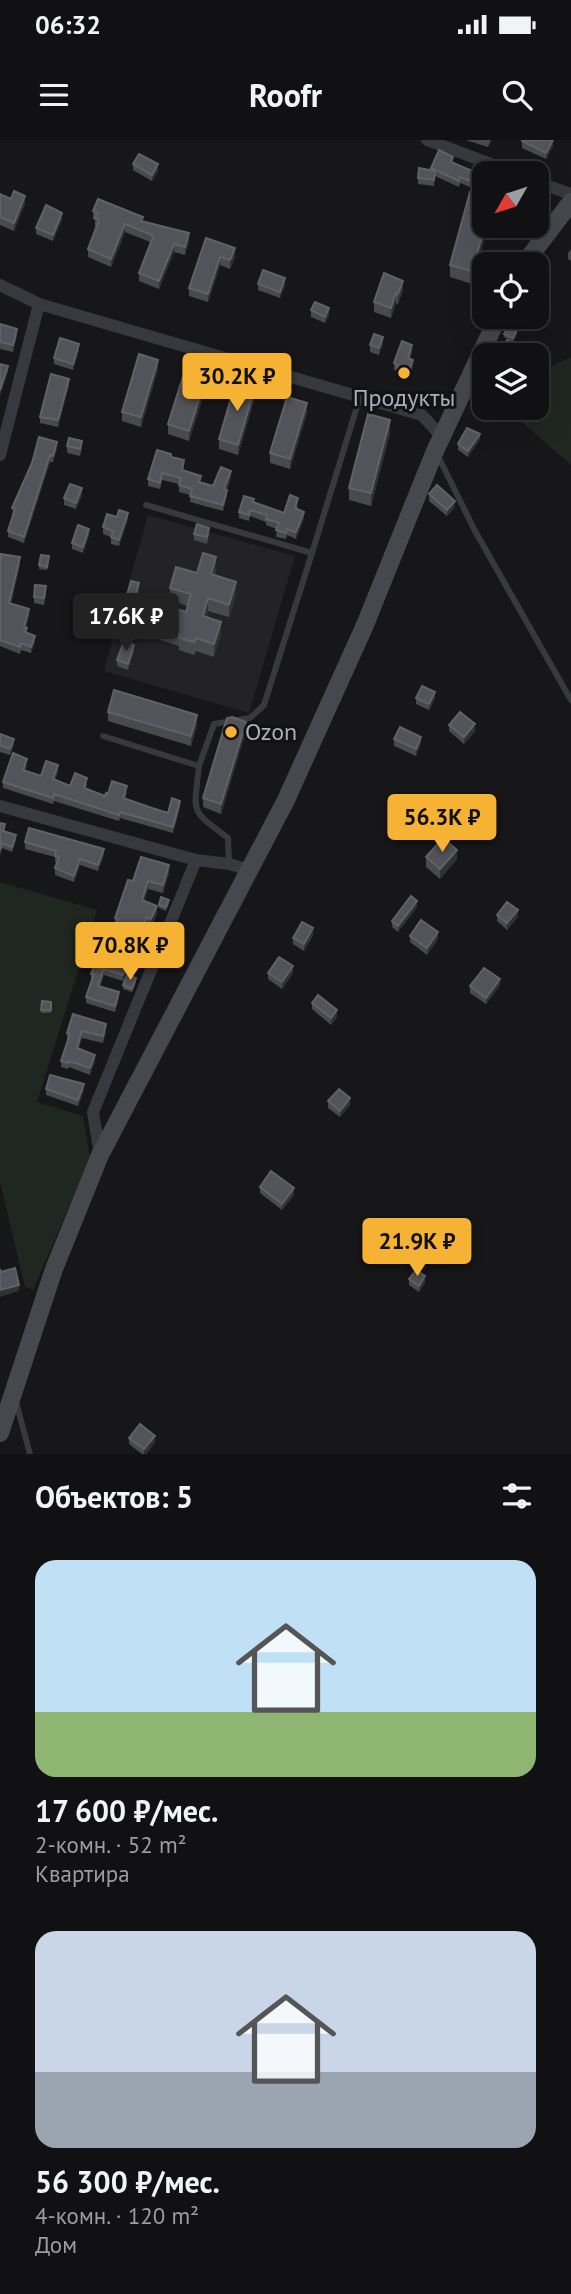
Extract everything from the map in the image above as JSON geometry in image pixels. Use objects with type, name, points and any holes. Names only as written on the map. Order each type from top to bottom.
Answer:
[{"type":"street","points":[[427,140],[483,161]]},
{"type":"street","points":[[550,186],[571,194]]},
{"type":"street","points":[[533,252],[571,202]]},
{"type":"street","points":[[0,285],[39,304],[422,415],[438,443]]},
{"type":"street","points":[[0,455],[39,304]]},
{"type":"street","points":[[0,1433],[3,1409],[13,1388],[54,1269],[100,1155],[286,800],[365,625],[438,443],[492,329]]},
{"type":"street","points":[[0,806],[197,860],[250,870]]},
{"type":"street","points":[[100,1155],[93,1112],[197,860]]},
{"type":"lane","points":[[229,864],[228,838],[200,817],[195,808],[199,766],[214,724],[250,718],[264,705],[360,396]]},
{"type":"lane","points":[[438,443],[475,531],[571,700]]},
{"type":"lane","points":[[146,505],[312,553]]},
{"type":"lane","points":[[103,736],[199,766]]},
{"type":"lane","points":[[13,1388],[30,1454]]},
{"type":"shaded area","points":[[571,357],[571,465],[519,420],[549,420],[549,368]]},
{"type":"shaded area","points":[[148,515],[295,556],[249,713],[104,671]]},
{"type":"shaded area","points":[[0,882],[97,910],[37,1102],[83,1116],[90,1158],[33,1290],[25,1287],[0,1182]]},
{"type":"building","points":[[522,140],[553,140],[546,153]]},
{"type":"building","points":[[439,150],[453,157],[451,162],[472,171],[472,182],[460,177],[459,181],[431,168]]},
{"type":"building","points":[[139,154],[158,164],[152,175],[133,164]]},
{"type":"building","points":[[419,168],[435,171],[434,180],[418,178]]},
{"type":"building","points":[[14,191],[25,196],[14,223],[0,217],[0,194],[11,199]]},
{"type":"building","points":[[470,192],[472,238],[482,238],[477,252],[472,252],[472,271],[450,265]]},
{"type":"building","points":[[98,199],[143,217],[141,221],[189,233],[185,247],[174,244],[159,281],[139,273],[153,237],[150,234],[125,224],[111,259],[88,249],[99,220],[95,218],[97,213],[93,211]]},
{"type":"building","points":[[46,205],[62,213],[53,235],[36,228]]},
{"type":"building","points":[[206,238],[235,248],[230,260],[220,257],[208,294],[189,288]]},
{"type":"building","points":[[263,270],[285,278],[280,292],[258,284]]},
{"type":"building","points":[[384,273],[403,281],[391,308],[374,302]]},
{"type":"building","points":[[315,302],[329,308],[325,317],[311,310]]},
{"type":"building","points":[[0,324],[17,329],[13,345],[0,342]]},
{"type":"building","points":[[507,329],[517,330],[513,338],[504,334]]},
{"type":"building","points":[[374,334],[383,337],[379,348],[370,345]]},
{"type":"building","points":[[60,338],[79,344],[73,364],[54,358]]},
{"type":"building","points":[[402,341],[412,345],[408,358],[413,360],[408,373],[397,368],[398,365],[394,363]]},
{"type":"building","points":[[139,354],[158,360],[141,417],[122,412]]},
{"type":"building","points":[[0,364],[8,366],[0,390]]},
{"type":"building","points":[[186,367],[207,374],[189,431],[168,424]]},
{"type":"building","points":[[51,374],[69,379],[58,420],[40,417]]},
{"type":"building","points":[[236,381],[255,387],[238,445],[219,439]]},
{"type":"building","points":[[287,397],[307,403],[290,459],[270,453]]},
{"type":"building","points":[[368,414],[390,420],[371,493],[349,488]]},
{"type":"building","points":[[467,428],[480,434],[468,451],[458,444]]},
{"type":"building","points":[[39,437],[57,442],[53,456],[50,455],[24,537],[8,531],[15,509],[12,508],[32,463]]},
{"type":"building","points":[[69,438],[82,441],[80,449],[67,446]]},
{"type":"building","points":[[157,450],[184,460],[182,470],[201,476],[199,482],[213,486],[221,467],[231,471],[224,489],[227,490],[223,505],[190,496],[192,489],[179,485],[181,478],[162,473],[160,483],[148,479]]},
{"type":"building","points":[[70,484],[82,488],[76,503],[64,498]]},
{"type":"building","points":[[437,485],[455,501],[447,510],[429,494]]},
{"type":"building","points":[[290,495],[298,498],[295,508],[304,512],[296,532],[276,530],[279,523],[266,519],[267,515],[250,510],[249,515],[239,512],[244,496],[284,513]]},
{"type":"building","points":[[119,510],[128,513],[119,540],[111,537],[113,531],[103,527],[107,514],[117,517]]},
{"type":"building","points":[[197,524],[209,528],[207,537],[194,534]]},
{"type":"building","points":[[78,525],[89,529],[83,547],[72,543]]},
{"type":"building","points":[[203,553],[216,557],[211,574],[236,582],[229,605],[208,598],[203,616],[221,622],[214,644],[196,638],[194,642],[179,638],[180,634],[160,628],[167,606],[186,612],[191,594],[170,588],[176,567],[197,573]]},
{"type":"building","points":[[1,554],[20,557],[9,603],[29,609],[24,627],[27,628],[25,632],[35,636],[31,647],[21,643],[20,647],[0,640]]},
{"type":"building","points":[[41,555],[49,556],[47,567],[39,565]]},
{"type":"building","points":[[131,581],[139,583],[132,608],[124,606]]},
{"type":"building","points":[[35,585],[46,586],[44,598],[34,597]]},
{"type":"building","points":[[124,641],[134,645],[128,664],[117,660]]},
{"type":"building","points":[[422,686],[435,692],[429,704],[416,698]]},
{"type":"building","points":[[114,690],[197,715],[191,736],[108,712]]},
{"type":"building","points":[[460,712],[475,724],[464,737],[449,725]]},
{"type":"building","points":[[227,718],[246,722],[221,804],[203,798]]},
{"type":"building","points":[[400,727],[421,737],[416,749],[394,739]]},
{"type":"building","points":[[0,734],[14,739],[10,749],[0,745]]},
{"type":"building","points":[[13,753],[27,759],[23,770],[41,776],[46,761],[58,765],[53,779],[70,786],[75,773],[87,778],[84,788],[105,796],[112,781],[127,786],[123,798],[168,813],[172,798],[180,801],[173,827],[120,812],[119,815],[54,794],[53,798],[3,782]]},
{"type":"building","points":[[0,823],[5,824],[3,831],[16,835],[12,847],[2,843],[0,850]]},
{"type":"building","points":[[29,828],[104,849],[98,865],[80,859],[74,876],[55,868],[59,857],[55,856],[56,851],[25,842]]},
{"type":"building","points":[[443,838],[457,850],[440,869],[426,857]]},
{"type":"building","points":[[141,857],[169,865],[163,885],[148,881],[142,900],[157,906],[151,919],[147,917],[136,943],[111,935],[128,880],[133,881]]},
{"type":"building","points":[[411,896],[417,901],[398,926],[392,921]]},
{"type":"building","points":[[161,897],[169,900],[166,907],[159,905]]},
{"type":"building","points":[[507,902],[518,910],[507,923],[497,915]]},
{"type":"building","points":[[421,920],[438,932],[427,948],[410,936]]},
{"type":"building","points":[[302,922],[313,928],[304,944],[293,938]]},
{"type":"building","points":[[109,951],[128,957],[123,975],[104,969]]},
{"type":"building","points":[[279,957],[293,966],[282,982],[268,973]]},
{"type":"building","points":[[94,966],[104,969],[98,986],[119,992],[115,1006],[86,997]]},
{"type":"building","points":[[484,968],[500,979],[486,998],[470,986]]},
{"type":"building","points":[[127,975],[136,978],[132,989],[123,985]]},
{"type":"building","points":[[318,995],[337,1010],[331,1018],[312,1003]]},
{"type":"building","points":[[42,1001],[51,1002],[51,1010],[41,1010]]},
{"type":"building","points":[[73,1014],[106,1024],[103,1036],[82,1031],[77,1048],[95,1055],[90,1068],[61,1061]]},
{"type":"building","points":[[50,1075],[84,1084],[78,1100],[46,1089]]},
{"type":"building","points":[[339,1089],[350,1098],[340,1111],[328,1101]]},
{"type":"building","points":[[271,1171],[294,1188],[282,1204],[260,1187]]},
{"type":"building","points":[[15,1268],[19,1285],[0,1290],[0,1269],[1,1272]]},
{"type":"building","points":[[416,1270],[425,1276],[419,1286],[409,1279]]},
{"type":"building","points":[[140,1424],[155,1436],[144,1449],[129,1438]]},
{"type":"place","name":"Продукты","points":[[404,373]]},
{"type":"place","name":"Ozon","points":[[231,732]]}]
